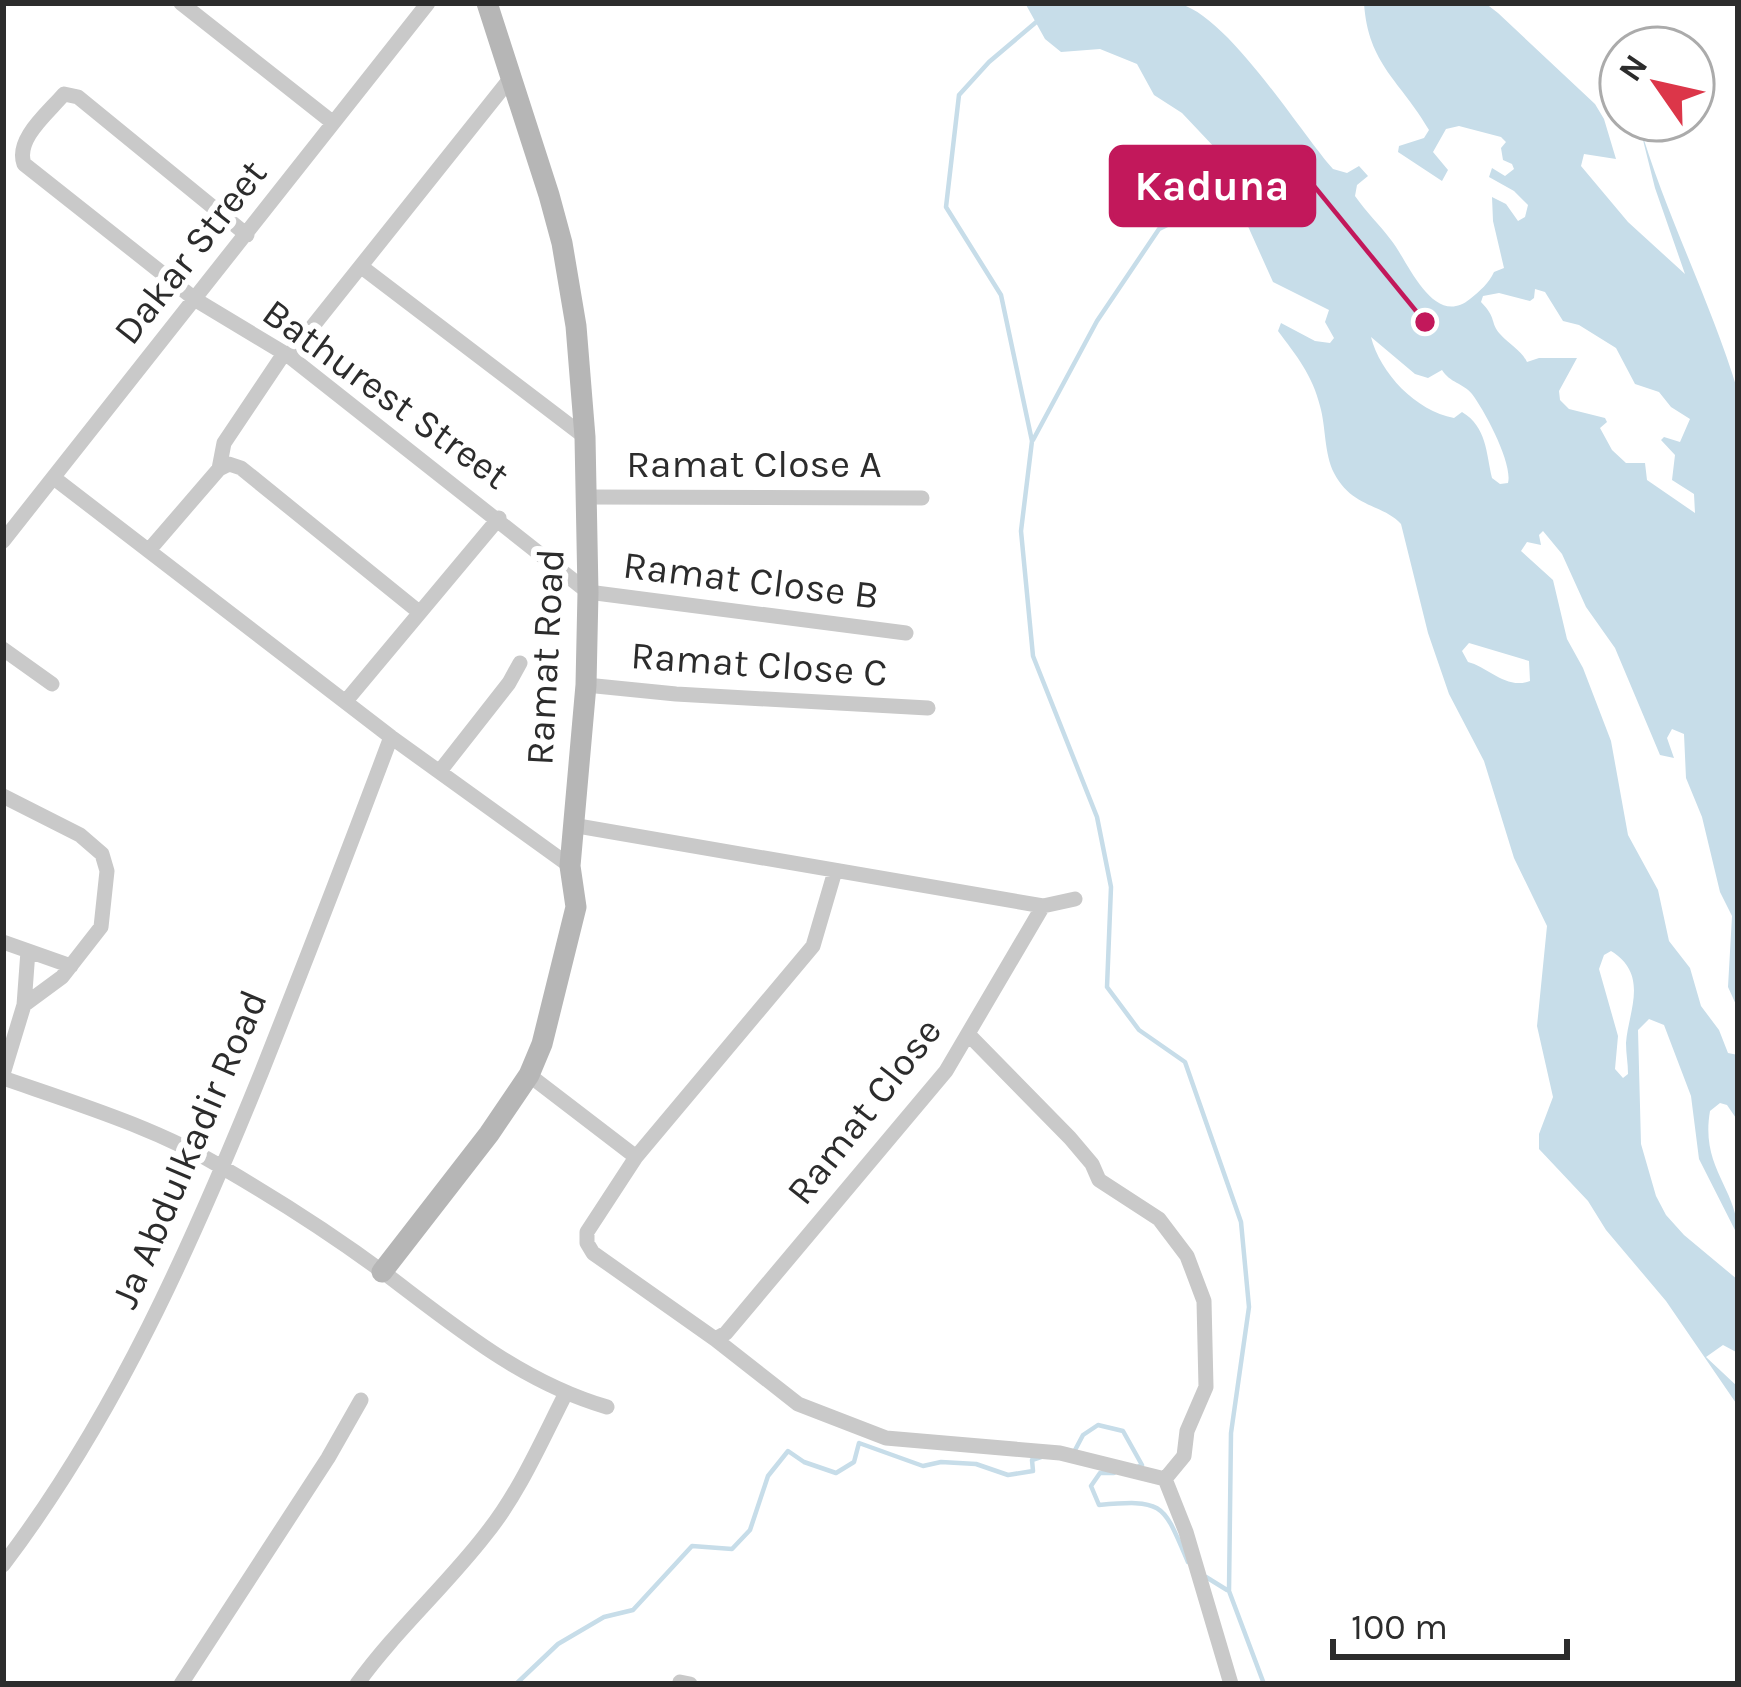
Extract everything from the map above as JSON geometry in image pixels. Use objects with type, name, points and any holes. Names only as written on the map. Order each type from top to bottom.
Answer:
[{"type":"street","points":[[181,3],[332,122]]},
{"type":"street","name":"Dakar Street","points":[[3,541],[428,3]]},
{"type":"street","name":"Ramat Road","points":[[382,1272],[529,1075],[542,1044],[576,907],[570,866],[589,592],[576,326],[562,243],[487,3]]},
{"type":"street","points":[[218,469],[224,443],[286,356],[363,268],[510,79]]},
{"type":"street","name":"Bathurest Street","points":[[248,236],[78,97],[64,94],[24,142],[20,153],[24,164],[196,300],[286,356],[589,592]]},
{"type":"street","points":[[363,268],[585,437]]},
{"type":"street","points":[[150,549],[218,469],[230,464],[241,468],[419,612]]},
{"type":"street","points":[[54,478],[391,737],[570,866]]},
{"type":"street","name":"Ramat Close A","points":[[586,497],[922,498]]},
{"type":"street","points":[[346,701],[499,518]]},
{"type":"street","name":"Ramat Close B","points":[[589,592],[906,633]]},
{"type":"street","points":[[3,650],[52,684]]},
{"type":"street","points":[[440,771],[520,663]]},
{"type":"street","name":"Ramat Close C","points":[[586,685],[928,708]]},
{"type":"street","name":"Ja Abdulkadir Road","points":[[3,1565],[41,1514],[102,1414],[162,1301],[223,1167],[391,737]]},
{"type":"street","points":[[3,796],[80,835],[107,862],[101,927],[62,977],[24,1005]]},
{"type":"street","points":[[572,825],[1043,906],[1075,899]]},
{"type":"street","points":[[836,871],[813,946],[636,1157],[587,1232],[587,1243],[593,1253],[798,1404],[886,1438],[1060,1454],[1165,1479]]},
{"type":"street","name":"Ramat Close","points":[[715,1339],[727,1333],[946,1071],[1043,906]]},
{"type":"street","points":[[3,942],[71,966]]},
{"type":"street","points":[[28,952],[24,1005],[3,1076],[167,1139],[223,1167],[382,1272],[477,1345],[565,1395],[607,1407]]},
{"type":"street","points":[[968,1034],[1070,1138],[1099,1180],[1159,1219],[1187,1256],[1204,1300],[1206,1387],[1187,1431],[1184,1456],[1165,1479]]},
{"type":"street","points":[[529,1075],[636,1157]]},
{"type":"street","points":[[357,1684],[490,1529],[565,1395]]},
{"type":"street","points":[[181,1684],[361,1400]]},
{"type":"street","points":[[1165,1479],[1186,1532],[1231,1684]]},
{"type":"water","points":[[1157,2],[1194,10],[1238,48],[1333,169],[1347,173],[1359,166],[1368,176],[1357,185],[1355,196],[1423,289],[1444,305],[1457,306],[1470,299],[1494,272],[1504,268],[1492,197],[1506,204],[1518,221],[1525,217],[1528,205],[1489,177],[1492,168],[1505,176],[1514,169],[1503,160],[1501,148],[1506,142],[1501,137],[1459,126],[1446,129],[1433,152],[1448,170],[1442,181],[1398,152],[1399,146],[1424,138],[1429,130],[1379,58],[1364,3],[1485,3],[1498,13],[1595,104],[1597,144],[1612,144],[1616,159],[1584,154],[1581,166],[1628,222],[1685,274],[1655,188],[1646,144],[1738,392],[1738,1009],[1728,987],[1732,916],[1720,892],[1702,817],[1686,778],[1684,734],[1672,729],[1667,738],[1674,758],[1660,755],[1615,648],[1586,607],[1562,554],[1543,531],[1541,545],[1527,542],[1521,551],[1553,580],[1567,639],[1611,741],[1628,835],[1658,890],[1669,941],[1690,968],[1701,1006],[1719,1030],[1728,1053],[1738,1055],[1738,1121],[1720,1103],[1710,1111],[1708,1131],[1738,1236],[1699,1159],[1691,1096],[1664,1025],[1649,1019],[1638,1030],[1641,1144],[1656,1196],[1684,1235],[1738,1280],[1738,1353],[1723,1345],[1706,1357],[1738,1387],[1738,1406],[1666,1301],[1606,1230],[1588,1201],[1539,1149],[1539,1134],[1553,1097],[1537,1026],[1547,926],[1514,858],[1484,761],[1449,694],[1428,633],[1401,524],[1341,484],[1328,457],[1313,385],[1278,331],[1281,323],[1315,341],[1330,343],[1334,338],[1325,322],[1329,310],[1273,282],[1216,149],[1182,113],[1154,95],[1137,64],[1100,49],[1061,52],[1045,39],[1025,3]],"holes":[[[1535,289],[1545,292],[1563,321],[1579,325],[1616,348],[1635,384],[1659,392],[1690,419],[1680,442],[1661,440],[1675,455],[1672,480],[1694,494],[1695,513],[1647,480],[1645,463],[1626,463],[1612,450],[1600,428],[1605,418],[1569,409],[1560,400],[1559,391],[1577,358],[1527,362],[1497,330],[1481,302],[1483,296],[1499,293],[1530,301]],[[1371,337],[1415,374],[1428,378],[1442,370],[1468,390],[1497,438],[1508,483],[1492,478],[1484,441],[1470,418],[1462,412],[1454,418],[1440,414],[1413,399],[1382,364]],[[1469,643],[1529,661],[1530,681],[1513,683],[1468,662],[1462,651]],[[1611,951],[1623,961],[1633,982],[1626,1043],[1628,1074],[1623,1078],[1615,1069],[1618,1036],[1599,969],[1604,955]]]},
{"type":"waterway","points":[[1041,18],[959,95],[946,207],[1001,295],[1032,441],[1021,531],[1033,656],[1097,817],[1111,887],[1107,987],[1139,1030],[1185,1062],[1241,1222],[1249,1307],[1231,1433],[1229,1591],[1264,1684]]},
{"type":"waterway","points":[[1033,440],[1097,321],[1159,229],[1235,192]]},
{"type":"waterway","points":[[1074,1452],[1083,1435],[1098,1425],[1123,1431],[1142,1465],[1137,1467]]},
{"type":"waterway","points":[[516,1684],[558,1644],[604,1617],[633,1610],[692,1546],[732,1549],[750,1530],[768,1476],[788,1451],[836,1473],[854,1462],[859,1443],[923,1466],[976,1464],[1008,1475],[1033,1471],[1032,1460],[1041,1457]]},
{"type":"waterway","points":[[1114,1473],[1100,1473],[1091,1486],[1099,1505],[1137,1503],[1159,1510],[1188,1562]]},
{"type":"waterway","points":[[1206,1577],[1227,1590]]},
{"type":"place","name":"Kaduna","points":[[1425,322]]}]
